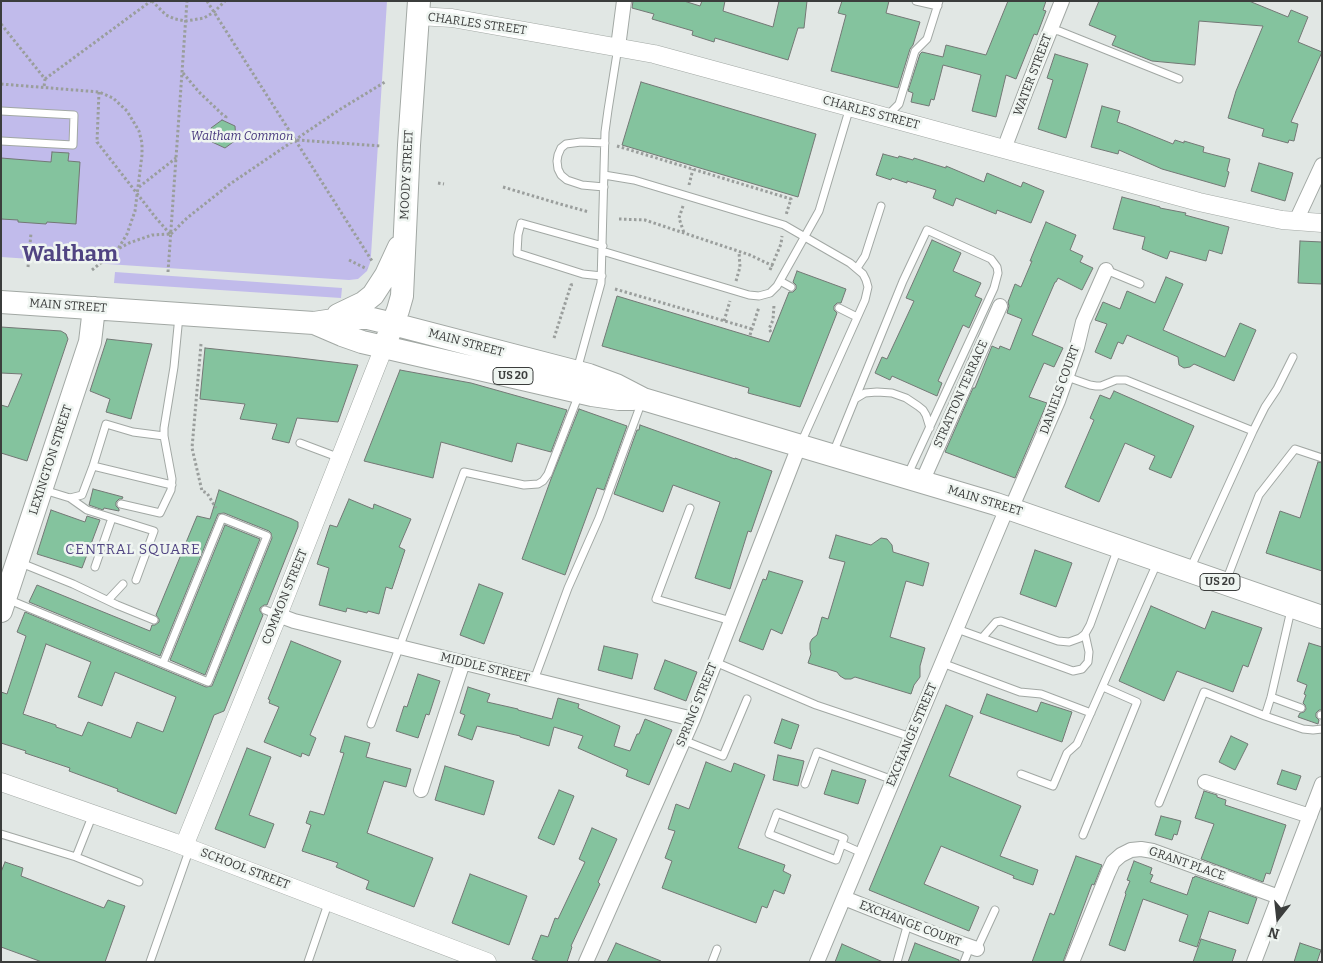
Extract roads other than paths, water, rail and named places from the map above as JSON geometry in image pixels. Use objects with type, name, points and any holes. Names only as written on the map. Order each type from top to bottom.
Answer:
[{"type":"main road","name":"MOODY STREET","points":[[384,347],[402,296],[418,8]]},
{"type":"main road","points":[[314,322],[348,312],[373,294],[386,275],[404,235]]},
{"type":"main road","name":"MAIN STREET","points":[[1,302],[314,322],[347,318],[368,318],[393,324],[578,382],[619,399],[643,399],[1009,509],[1322,617]]},
{"type":"main road","name":"LEXINGTON STREET","points":[[3,605],[90,342],[94,308]]},
{"type":"main road","name":"MAIN STREET","points":[[314,322],[347,337],[384,347],[578,382]]},
{"type":"street","points":[[618,47],[624,1]]},
{"type":"street","name":"WATER STREET","points":[[1004,149],[1062,1]]},
{"type":"street","name":"CHARLES STREET","points":[[418,8],[452,18],[654,54],[1232,210],[1258,216],[1322,224]]},
{"type":"street","points":[[1296,221],[1322,166]]},
{"type":"street","name":"DANIELS COURT","points":[[1009,509],[1056,408],[1077,347],[1083,322],[1106,270]]},
{"type":"street","name":"STRATTON TERRACE","points":[[914,480],[1000,306]]},
{"type":"street","name":"COMMON STREET","points":[[187,847],[272,613],[340,458],[384,347]]},
{"type":"street","name":"SPRING STREET","points":[[586,962],[692,719],[799,446]]},
{"type":"street","name":"EXCHANGE STREET","points":[[817,962],[942,663],[1009,509]]},
{"type":"street","name":"MIDDLE STREET","points":[[272,613],[294,621],[692,719]]},
{"type":"street","points":[[421,790],[463,662]]},
{"type":"street","name":"SCHOOL STREET","points":[[1,782],[187,847],[329,901],[468,958],[487,962]]},
{"type":"street","points":[[1205,782],[1315,809]]},
{"type":"street","points":[[1254,962],[1315,809],[1322,784]]},
{"type":"street","name":"GRANT PLACE","points":[[1072,962],[1108,873],[1114,862],[1121,855],[1131,850],[1153,851],[1279,897]]},
{"type":"street","name":"EXCHANGE COURT","points":[[844,898],[974,948]]},
{"type":"lane","points":[[886,117],[899,104],[915,51],[927,39],[938,4],[916,1]]},
{"type":"lane","points":[[1050,30],[1059,31],[1179,79]]},
{"type":"lane","points":[[371,724],[464,472],[524,485],[538,484],[544,481],[548,474],[578,382],[602,276],[605,143],[618,47]]},
{"type":"lane","points":[[602,276],[583,274],[517,253],[521,223],[741,293],[759,296],[770,293],[780,281],[816,216],[850,107]]},
{"type":"lane","points":[[1,111],[74,115],[73,145],[1,141]]},
{"type":"lane","points":[[604,187],[582,185],[567,180],[558,169],[557,161],[561,148],[566,144],[581,142],[605,143]]},
{"type":"lane","points":[[604,175],[634,180],[772,220],[791,228],[857,268],[866,280],[868,287],[865,300],[799,446]]},
{"type":"lane","points":[[857,268],[865,256],[881,206]]},
{"type":"lane","points":[[832,456],[903,280],[927,230],[991,259],[997,267],[998,274],[994,288],[930,428],[914,480]]},
{"type":"lane","points":[[1106,270],[1140,284]]},
{"type":"lane","points":[[780,281],[791,287]]},
{"type":"lane","points":[[839,308],[857,317]]},
{"type":"lane","points":[[121,504],[160,513],[169,495],[172,485],[164,436],[174,367],[179,314]]},
{"type":"lane","points":[[1189,571],[1253,431],[1293,357]]},
{"type":"lane","points":[[1067,377],[1096,386],[1116,380],[1126,380],[1253,431]]},
{"type":"lane","points":[[855,399],[865,393],[877,392],[892,393],[906,398],[923,410],[930,428]]},
{"type":"lane","points":[[534,680],[568,588],[598,518],[643,399]]},
{"type":"lane","points":[[82,495],[106,424],[133,432],[164,436]]},
{"type":"lane","points":[[300,442],[340,458]]},
{"type":"lane","points":[[1225,584],[1259,495],[1295,449],[1322,458]]},
{"type":"lane","points":[[93,466],[172,485]]},
{"type":"lane","points":[[42,490],[70,498],[87,510],[154,531],[136,580]]},
{"type":"lane","points":[[70,498],[82,495],[91,497]]},
{"type":"lane","points":[[690,508],[656,598],[730,622]]},
{"type":"lane","points":[[95,567],[112,518]]},
{"type":"lane","points":[[3,605],[163,663],[208,682],[267,536],[222,518],[163,663]]},
{"type":"lane","points":[[982,638],[996,622],[1001,621],[1064,642],[1075,641],[1085,634],[1090,625],[1118,546]]},
{"type":"lane","points":[[1021,774],[1053,786],[1067,753],[1077,744],[1158,561]]},
{"type":"lane","points":[[18,562],[79,586],[154,620]]},
{"type":"lane","points":[[108,600],[123,584]]},
{"type":"lane","points":[[1265,716],[1292,607]]},
{"type":"lane","points":[[957,629],[1069,670],[1078,671],[1086,666],[1089,657],[1085,634]]},
{"type":"lane","points":[[715,662],[816,705],[911,737]]},
{"type":"lane","points":[[942,663],[1020,692],[1041,694],[1091,712]]},
{"type":"lane","points":[[1083,835],[1138,702],[1102,687]]},
{"type":"lane","points":[[1159,803],[1204,692],[1303,729],[1322,729]]},
{"type":"lane","points":[[1271,697],[1301,708]]},
{"type":"lane","points":[[683,740],[724,756],[747,698]]},
{"type":"lane","points":[[805,784],[817,752],[893,780]]},
{"type":"lane","points":[[777,813],[844,838],[842,844],[836,860],[769,834],[777,813]]},
{"type":"lane","points":[[76,858],[93,814]]},
{"type":"lane","points":[[1,834],[76,858],[139,882]]},
{"type":"lane","points":[[842,844],[862,853]]},
{"type":"lane","points":[[150,962],[187,847]]},
{"type":"lane","points":[[308,962],[329,901]]},
{"type":"lane","points":[[964,962],[995,910]]},
{"type":"lane","points":[[897,962],[908,923]]},
{"type":"lane","points":[[712,962],[717,949]]},
{"type":"district","name":"Waltham","points":[[70,255]]},
{"type":"district","name":"CENTRAL SQUARE","points":[[133,550]]},
{"type":"park label","name":"Waltham Common","points":[[242,137]]}]
